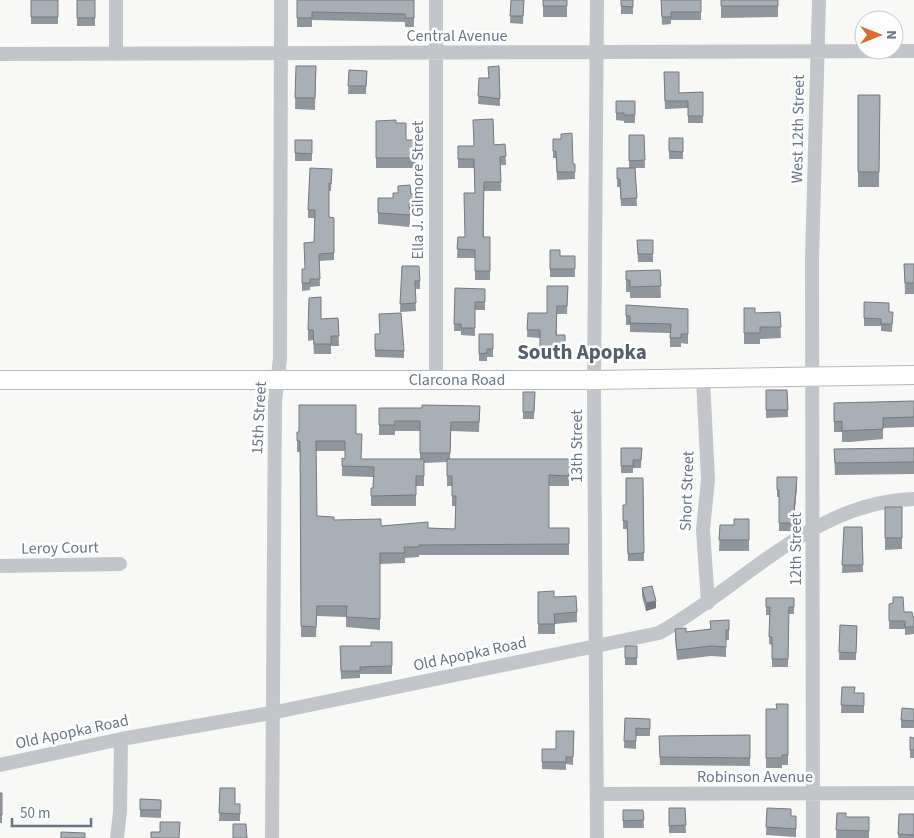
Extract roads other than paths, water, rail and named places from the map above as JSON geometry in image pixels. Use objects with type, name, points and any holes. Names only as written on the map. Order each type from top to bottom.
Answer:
[{"type":"main road","name":"Clarcona Road","points":[[0,380],[594,380],[914,375]]},
{"type":"street","points":[[116,0],[116,54]]},
{"type":"street","name":"15th Street","points":[[272,838],[271,713],[275,402],[280,348],[281,0]]},
{"type":"street","name":"Ella J. Gilmore Street","points":[[436,0],[436,380]]},
{"type":"street","name":"13th Street","points":[[596,0],[594,380],[597,838]]},
{"type":"street","name":"West 12th Street","points":[[812,260],[819,0]]},
{"type":"street","name":"Central Avenue","points":[[0,54],[596,54],[914,51]]},
{"type":"street","name":"12th Street","points":[[812,260],[813,838]]},
{"type":"street","name":"Short Street","points":[[703,379],[708,479],[702,530],[708,603]]},
{"type":"street","name":"Old Apopka Road","points":[[0,765],[121,739],[271,713],[659,632],[708,603],[813,528],[863,506],[892,500],[914,499]]},
{"type":"street","name":"Leroy Court","points":[[0,566],[120,564]]},
{"type":"street","points":[[117,838],[120,812],[121,739]]},
{"type":"street","name":"Robinson Avenue","points":[[597,794],[813,795],[914,793]]},
{"type":"district","name":"South Apopka","points":[[582,352]]}]
